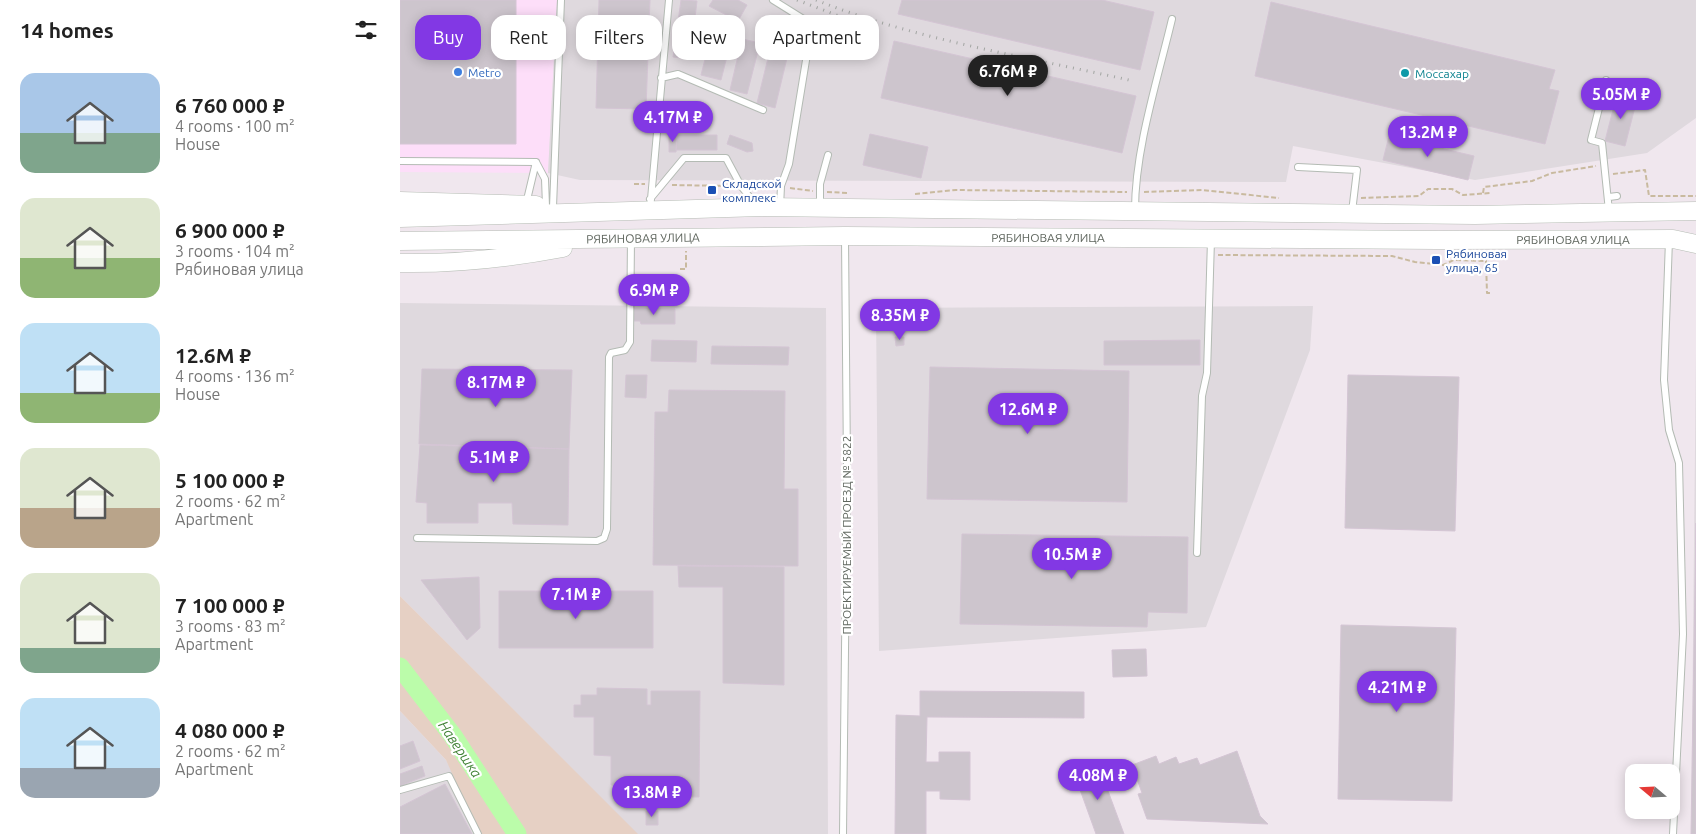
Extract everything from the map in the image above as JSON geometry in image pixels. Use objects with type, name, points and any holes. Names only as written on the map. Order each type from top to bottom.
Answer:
[{"type":"main road","name":"РЯБИНОВАЯ УЛИЦА","points":[[400,218],[598,213],[650,205],[780,207],[820,200],[1135,211],[1353,205],[1475,215],[1609,205],[1696,211]]},
{"type":"main road","points":[[400,201],[526,204],[598,213]]},
{"type":"main road","name":"РЯБИНОВАЯ УЛИЦА","points":[[400,241],[845,236],[1211,246],[1671,239],[1696,244]]},
{"type":"main road","points":[[1671,239],[1696,237]]},
{"type":"main road","points":[[400,263],[426,263],[531,254],[623,238]]},
{"type":"lane","points":[[550,207],[561,0]]},
{"type":"lane","points":[[650,205],[669,0]]},
{"type":"lane","points":[[773,0],[805,20],[810,36],[789,164],[781,186],[780,207]]},
{"type":"lane","points":[[1135,211],[1135,193],[1148,119],[1172,19]]},
{"type":"lane","points":[[661,78],[678,74],[763,110]]},
{"type":"lane","points":[[1606,80],[1591,140],[1602,144],[1609,205]]},
{"type":"lane","points":[[820,200],[828,155]]},
{"type":"lane","points":[[650,205],[684,158],[726,158],[741,186],[754,203],[761,207]]},
{"type":"lane","points":[[400,161],[536,162]]},
{"type":"lane","points":[[536,162],[545,179],[550,207]]},
{"type":"lane","points":[[526,204],[530,196],[536,162]]},
{"type":"lane","points":[[1298,167],[1357,170],[1353,205]]},
{"type":"lane","points":[[1609,205],[1617,196]]},
{"type":"lane","name":"ПРОЕКТИРУЕМЫЙ ПРОЕЗД № 5822","points":[[843,834],[847,467],[845,236]]},
{"type":"lane","points":[[417,538],[596,541],[604,538],[607,529],[609,357],[610,353],[625,350],[630,342],[623,238]]},
{"type":"lane","points":[[1671,239],[1664,380],[1669,430],[1680,463],[1683,634],[1674,834]]},
{"type":"lane","points":[[1197,553],[1202,396],[1207,373],[1211,246]]},
{"type":"lane","points":[[400,790],[448,776],[478,834]]},
{"type":"path","points":[[1484,193],[1484,187],[1532,181],[1552,173],[1604,165],[1612,166],[1612,174],[1645,170],[1649,196],[1696,196]]},
{"type":"path","points":[[634,184],[651,184]]},
{"type":"path","points":[[664,184],[730,186]]},
{"type":"path","points":[[781,186],[820,200],[848,193]]},
{"type":"path","points":[[1353,205],[1418,196],[1428,189],[1452,189],[1463,195],[1490,192]]},
{"type":"path","points":[[913,194],[956,190],[1135,193],[1202,190],[1281,198]]},
{"type":"path","points":[[1211,246],[1392,256],[1415,262],[1443,265],[1454,260],[1486,261],[1487,293],[1492,293]]},
{"type":"path","points":[[680,269],[686,269],[686,258]]},
{"type":"shaded area","name":"Metro","points":[[400,0],[557,0],[556,15],[491,15],[491,60],[554,60],[548,173],[400,172]]},
{"type":"shaded area","points":[[557,0],[1696,0],[1696,118],[1647,153],[1475,180],[1293,146],[1286,182],[580,180],[548,173],[554,60],[566,60],[566,15],[556,15]]},
{"type":"shaded area","points":[[400,303],[826,308],[828,834],[637,834],[400,596]]},
{"type":"shaded area","points":[[1313,306],[1310,350],[1206,627],[879,651],[876,308]]},
{"type":"shaded area","points":[[1696,352],[1696,834],[1691,834]]},
{"type":"shaded area","points":[[400,596],[638,834],[479,834],[446,760],[400,711]]},
{"type":"shaded area","points":[[400,711],[446,760],[485,834],[400,834]]},
{"type":"building","name":"Metro","points":[[400,0],[516,0],[516,15],[491,15],[491,60],[516,60],[516,144],[400,144]]},
{"type":"building","points":[[599,0],[650,0],[649,15],[599,15]]},
{"type":"building","points":[[681,0],[697,1],[695,15],[679,15]]},
{"type":"building","points":[[713,0],[738,0],[747,5],[741,15],[726,15],[709,6]]},
{"type":"building","points":[[902,0],[1102,0],[1154,12],[1140,70],[898,14]]},
{"type":"building","name":"Моссахар","points":[[1271,2],[1555,70],[1549,89],[1559,91],[1545,144],[1255,76]]},
{"type":"building","points":[[745,40],[755,42],[756,60],[747,94],[730,90],[737,60],[745,60]]},
{"type":"building","points":[[894,41],[1136,96],[1122,153],[881,98]]},
{"type":"building","points":[[597,60],[648,60],[646,109],[596,108]]},
{"type":"building","points":[[705,60],[726,60],[721,80],[701,75]]},
{"type":"building","points":[[768,60],[787,60],[775,108],[757,103]]},
{"type":"building","points":[[1617,94],[1637,99],[1625,146],[1605,141]]},
{"type":"building","points":[[870,134],[928,147],[921,178],[863,165]]},
{"type":"building","points":[[669,135],[677,135],[676,152],[669,152]]},
{"type":"building","points":[[677,135],[717,135],[717,150],[676,150]]},
{"type":"building","points":[[730,135],[752,143],[753,151],[747,152],[727,144]]},
{"type":"building","points":[[1389,136],[1474,156],[1468,180],[1383,160]]},
{"type":"building","points":[[633,308],[675,309],[675,324],[641,324],[640,321],[633,321]]},
{"type":"building","points":[[895,337],[904,337],[904,345],[896,346]]},
{"type":"building","points":[[652,340],[697,341],[696,362],[651,361]]},
{"type":"building","points":[[1200,340],[1200,365],[1104,365],[1104,341]]},
{"type":"building","points":[[712,346],[789,347],[788,365],[711,364]]},
{"type":"building","points":[[930,367],[1129,371],[1127,502],[927,499]]},
{"type":"building","points":[[422,369],[572,370],[569,449],[419,444]]},
{"type":"building","points":[[626,375],[647,375],[646,398],[625,397]]},
{"type":"building","points":[[1348,375],[1459,377],[1455,531],[1345,528]]},
{"type":"building","points":[[669,390],[785,391],[784,489],[798,489],[798,566],[653,565],[655,412],[668,412]]},
{"type":"building","points":[[420,445],[569,449],[568,525],[513,524],[512,503],[478,503],[478,523],[427,523],[427,503],[416,502]]},
{"type":"building","points":[[1696,523],[1696,834],[1691,834]]},
{"type":"building","points":[[962,534],[1188,537],[1187,613],[1148,612],[1147,627],[960,624]]},
{"type":"building","points":[[678,566],[784,567],[784,685],[723,683],[723,587],[679,587]]},
{"type":"building","points":[[479,577],[480,628],[467,640],[421,580]]},
{"type":"building","points":[[499,591],[653,591],[653,648],[499,648]]},
{"type":"building","points":[[1341,625],[1456,628],[1452,801],[1338,799]]},
{"type":"building","points":[[1146,649],[1147,676],[1113,677],[1112,650]]},
{"type":"building","points":[[597,688],[647,689],[647,705],[651,705],[651,691],[700,691],[699,797],[633,797],[634,785],[611,785],[611,756],[594,755],[594,717],[574,717],[574,705],[581,705],[581,695],[597,695]]},
{"type":"building","points":[[920,691],[1084,692],[1084,718],[927,717],[926,762],[939,762],[939,752],[970,752],[970,800],[940,799],[940,791],[926,791],[926,834],[895,834],[896,715],[920,716]]},
{"type":"building","points":[[413,741],[420,761],[400,769],[400,746]]},
{"type":"building","points":[[1237,751],[1260,816],[1268,824],[1147,819],[1138,794],[1142,793],[1132,765],[1156,756],[1159,764],[1176,757],[1179,764],[1197,758],[1200,765]]},
{"type":"building","points":[[1098,764],[1124,834],[1096,834],[1074,773]]},
{"type":"building","points":[[422,766],[425,776],[400,786],[400,774]]},
{"type":"building","points":[[445,784],[472,834],[400,834],[400,807]]},
{"type":"building","points":[[646,811],[658,811],[658,825],[646,825]]},
{"type":"waterway","name":"Навершка","points":[[400,667],[453,736],[517,834]]},
{"type":"railway","points":[[797,0],[836,15]]},
{"type":"railway","points":[[816,0],[891,26],[971,46],[1129,80]]},
{"type":"place","name":"Metro","points":[[458,72]]},
{"type":"place","name":"Моссахар","points":[[1405,73]]},
{"type":"place","name":"Складской комплекс","points":[[712,190]]},
{"type":"place","name":"Рябиновая улица, 65","points":[[1436,260]]}]
